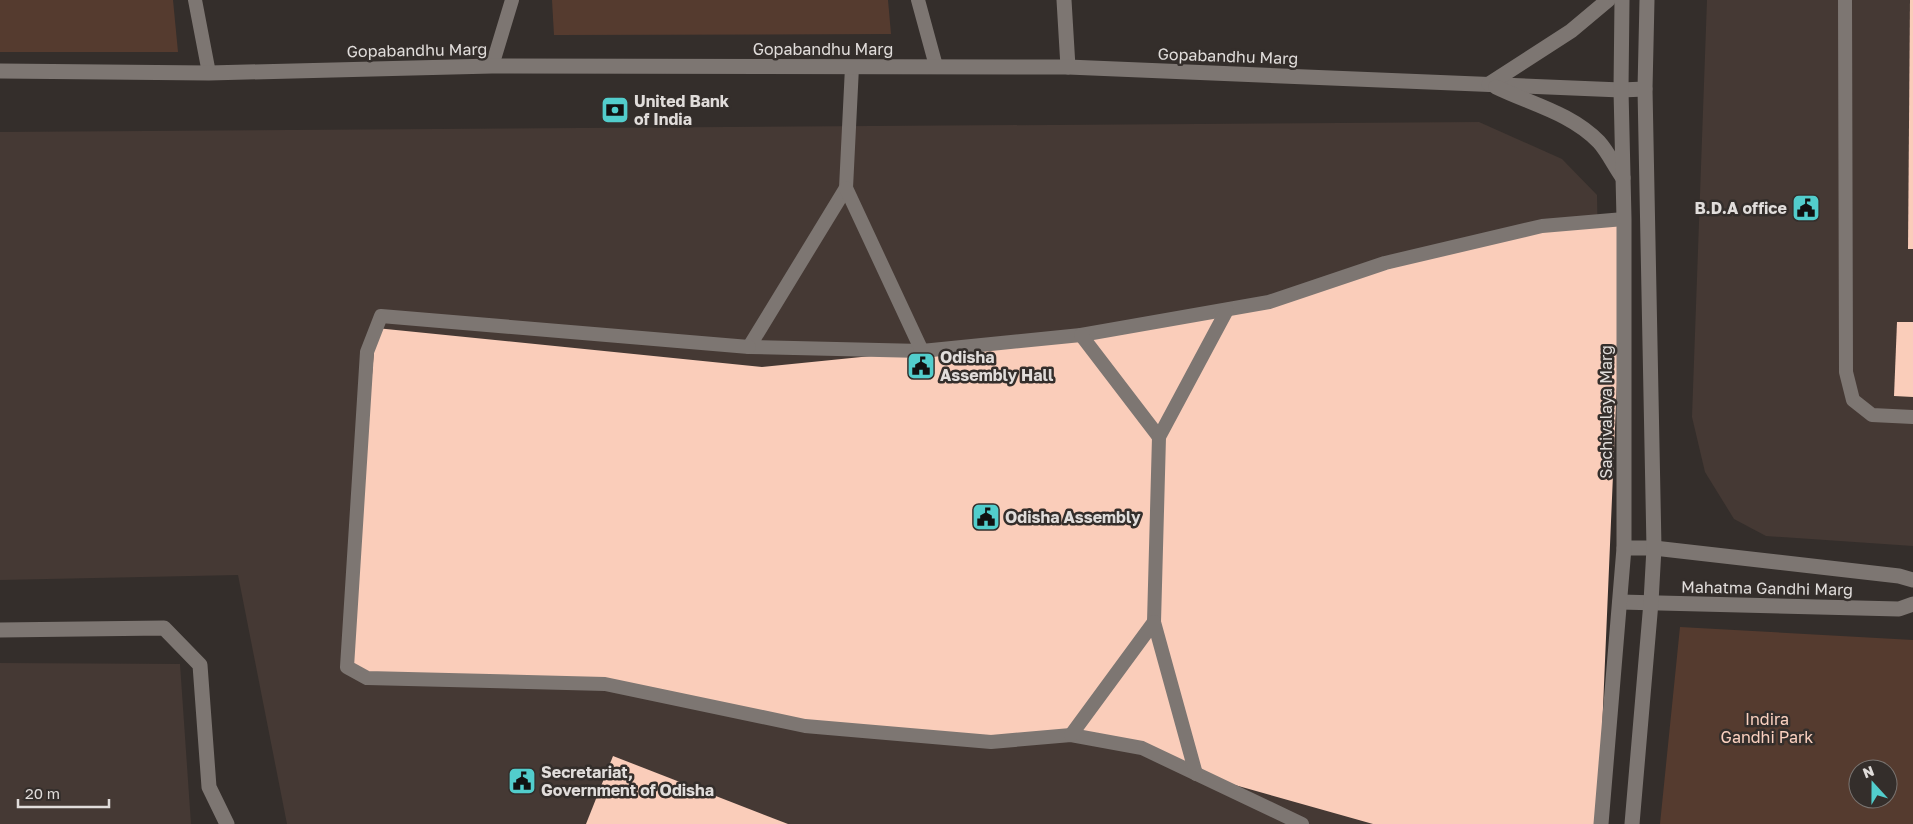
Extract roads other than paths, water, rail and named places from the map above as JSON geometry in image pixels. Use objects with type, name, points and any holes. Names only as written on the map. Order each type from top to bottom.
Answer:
[{"type":"main road","points":[[1064,0],[1068,67]]},
{"type":"main road","points":[[1489,84],[1571,30],[1608,0]]},
{"type":"main road","name":"Sachivalaya Marg","points":[[1600,824],[1624,548],[1622,0]]},
{"type":"main road","points":[[1632,824],[1652,602],[1654,548],[1645,89],[1647,0]]},
{"type":"main road","name":"Gopabandhu Marg","points":[[0,71],[209,72],[492,66],[1068,67],[1621,90],[1645,89]]},
{"type":"main road","points":[[1489,84],[1520,99],[1555,112],[1580,126],[1600,144],[1623,178]]},
{"type":"main road","name":"Mahatma Gandhi Marg","points":[[1624,548],[1654,548],[1899,576],[1913,580]]},
{"type":"main road","name":"Mahatma Gandhi Marg","points":[[1620,602],[1899,608],[1913,604]]},
{"type":"main road","points":[[0,630],[164,628],[200,666],[209,787],[228,824]]},
{"type":"lane","points":[[195,0],[209,72]]},
{"type":"lane","points":[[492,66],[512,0]]},
{"type":"lane","points":[[918,0],[936,66]]},
{"type":"lane","points":[[1846,0],[1846,372],[1853,400],[1872,415],[1913,417]]},
{"type":"lane","points":[[852,67],[846,188],[922,351]]},
{"type":"lane","points":[[749,347],[846,188]]},
{"type":"lane","points":[[1302,824],[1142,748],[1071,735],[991,742],[805,726],[605,684],[367,678],[347,667],[367,352],[381,316],[749,347],[922,351],[1081,335],[1227,310],[1269,302],[1385,263],[1542,226],[1624,219]]},
{"type":"lane","points":[[1196,774],[1154,622],[1159,437],[1227,310]]},
{"type":"lane","points":[[1081,335],[1159,437]]},
{"type":"lane","points":[[1071,735],[1154,622]]},
{"type":"place","name":"United Bank of India","points":[[615,110]]},
{"type":"place","name":"B.D.A office","points":[[1806,208]]},
{"type":"place","name":"Odisha Assembly Hall","points":[[921,366]]},
{"type":"place","name":"Odisha Assembly","points":[[986,517]]},
{"type":"place","name":"Secretariat, Government of Odisha","points":[[522,781]]},
{"type":"park label","name":"Indira Gandhi Park","points":[[1767,728]]}]
